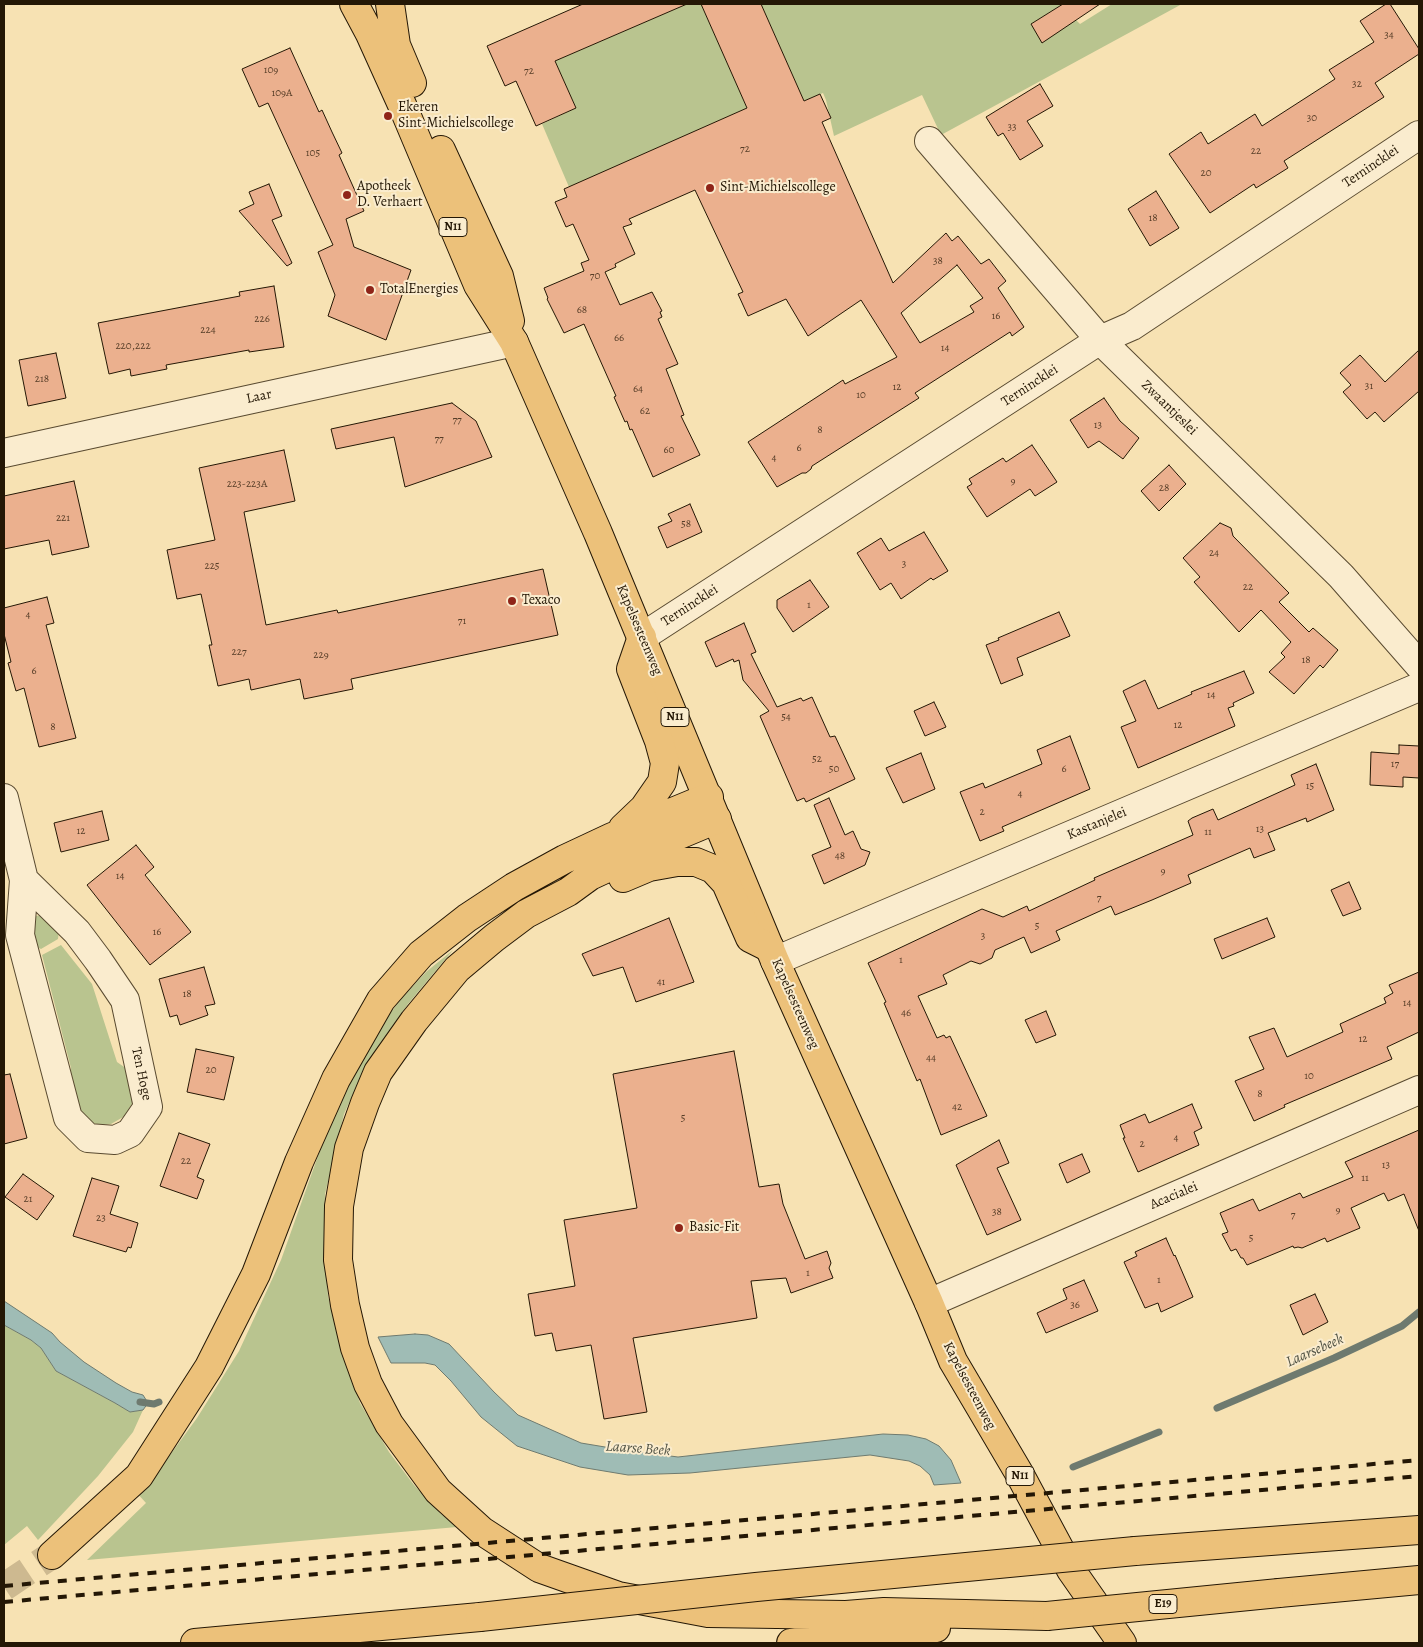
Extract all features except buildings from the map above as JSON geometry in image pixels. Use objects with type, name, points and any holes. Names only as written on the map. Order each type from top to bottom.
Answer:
[{"type":"main road","name":"Kapelsesteenweg","points":[[354,4],[382,61],[478,285],[514,342],[642,637],[773,955],[929,1302],[953,1361],[1018,1473],[1071,1570],[1122,1643]]},
{"type":"main road","name":"Kapelsesteenweg","points":[[390,4],[396,45],[429,126],[499,276],[514,342]]},
{"type":"main road","points":[[612,837],[644,808],[662,782],[665,763],[659,741],[631,669],[642,637]]},
{"type":"main road","points":[[52,1555],[139,1476],[209,1367],[256,1274],[300,1162],[336,1079],[381,1000],[421,954],[467,918],[514,887],[564,859],[612,837],[713,808]]},
{"type":"main road","points":[[713,808],[667,840],[590,876],[568,892],[526,914],[494,938],[457,969],[414,1021],[378,1072],[349,1148],[339,1206],[338,1260],[343,1296],[358,1357],[368,1384],[389,1424],[438,1491],[482,1531],[539,1568],[618,1596],[708,1613],[846,1615],[884,1612],[1047,1616]]},
{"type":"main road","points":[[568,892],[594,889],[649,868],[677,862],[696,862],[713,869],[726,883],[750,938],[773,955]]},
{"type":"main road","points":[[194,1643],[480,1617],[766,1586],[1135,1551],[1419,1530]]},
{"type":"main road","name":"E19","points":[[791,1643],[1419,1580]]},
{"type":"street","name":"Ternincklei","points":[[642,637],[1100,340],[1132,326],[1419,135]]},
{"type":"street","name":"Zwaantjeslei","points":[[929,141],[1100,340],[1341,576],[1419,665]]},
{"type":"street","name":"Laar","points":[[4,453],[514,342]]},
{"type":"street","name":"Kastanjelei","points":[[773,955],[1419,687]]},
{"type":"street","name":"Ten Hoge","points":[[4,798],[24,880],[20,935],[68,1118],[88,1138],[115,1140],[130,1133],[148,1107],[125,1000],[77,932],[24,880]]},
{"type":"street","name":"Acacialei","points":[[929,1302],[1419,1090]]},
{"type":"green space","points":[[687,4],[701,4],[747,108],[569,187],[542,124],[576,108],[555,61]]},
{"type":"green space","points":[[761,4],[1063,4],[1031,24],[1076,20],[1080,24],[1112,4],[1182,4],[941,135],[922,95],[834,136],[823,93],[804,101]]},
{"type":"green space","points":[[43,915],[59,930],[58,939],[41,949],[31,944],[30,920],[35,916]]},
{"type":"green space","points":[[61,945],[92,984],[117,1062],[127,1069],[135,1095],[125,1116],[111,1124],[93,1123],[79,1116],[69,1084],[71,1068],[42,955]]},
{"type":"green space","points":[[453,950],[408,1004],[368,1061],[344,1114],[325,1194],[324,1239],[328,1296],[339,1341],[360,1403],[389,1452],[414,1485],[441,1514],[457,1527],[87,1560],[146,1503],[136,1492],[170,1455],[197,1418],[239,1351],[281,1260],[334,1111],[379,1028],[401,999],[426,972]]},
{"type":"green space","points":[[4,1325],[31,1340],[41,1348],[56,1371],[130,1412],[143,1410],[133,1432],[98,1476],[38,1540],[27,1526],[4,1545]]},
{"type":"water","points":[[4,1301],[52,1333],[84,1362],[132,1392],[143,1395],[148,1403],[143,1410],[130,1412],[56,1371],[41,1348],[31,1340],[4,1325]]},
{"type":"water","points":[[415,1334],[428,1335],[449,1344],[518,1415],[581,1443],[678,1457],[883,1434],[908,1435],[926,1439],[939,1446],[951,1460],[961,1483],[934,1485],[930,1475],[920,1466],[909,1461],[870,1455],[690,1473],[628,1475],[580,1467],[517,1446],[481,1417],[435,1365],[425,1363],[391,1363],[378,1337]]},
{"type":"waterway","name":"Laarsebeek","points":[[1217,1408],[1334,1358],[1402,1326],[1419,1312]]},
{"type":"waterway","name":"Laarse Beek","points":[[140,1402],[154,1404],[159,1402]]},
{"type":"waterway","name":"Laarsebeek","points":[[1073,1467],[1159,1432]]},
{"type":"tunnel","points":[[4,1587],[52,1555]]},
{"type":"railway","points":[[4,1586],[1419,1460]]},
{"type":"railway","points":[[4,1602],[1419,1476]]},
{"type":"place","name":"Ekeren Sint-Michielscollege","points":[[388,116]]},
{"type":"place","name":"Sint-Michielscollege","points":[[710,188]]},
{"type":"place","name":"Apotheek D. Verhaert","points":[[347,195]]},
{"type":"place","name":"TotalEnergies","points":[[370,290]]},
{"type":"place","name":"Texaco","points":[[512,601]]},
{"type":"place","name":"Basic-Fit","points":[[679,1228]]}]
